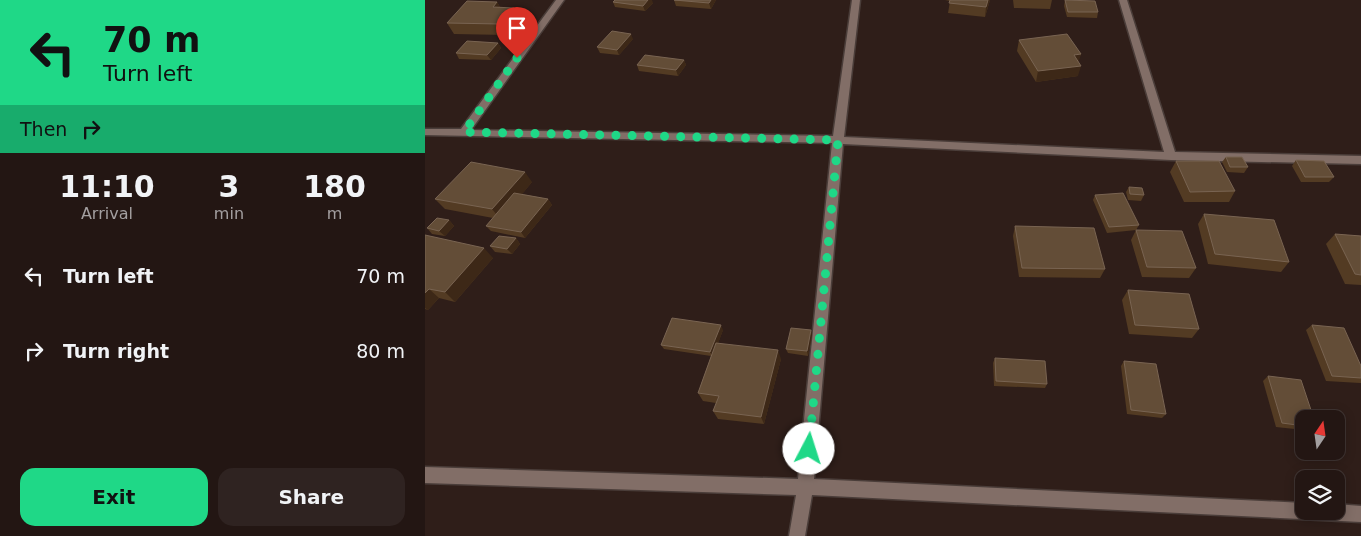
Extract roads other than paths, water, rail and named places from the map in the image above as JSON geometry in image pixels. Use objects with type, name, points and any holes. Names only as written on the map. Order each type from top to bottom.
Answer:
[{"type":"street","points":[[464,132],[560,0]]},
{"type":"street","points":[[797,536],[805,487],[838,140],[855,0]]},
{"type":"street","points":[[1123,0],[1171,156]]},
{"type":"street","points":[[425,132],[838,140],[1171,156],[1361,160]]},
{"type":"street","points":[[425,475],[805,487],[1295,511]]},
{"type":"street","points":[[1345,513],[1361,514]]}]
